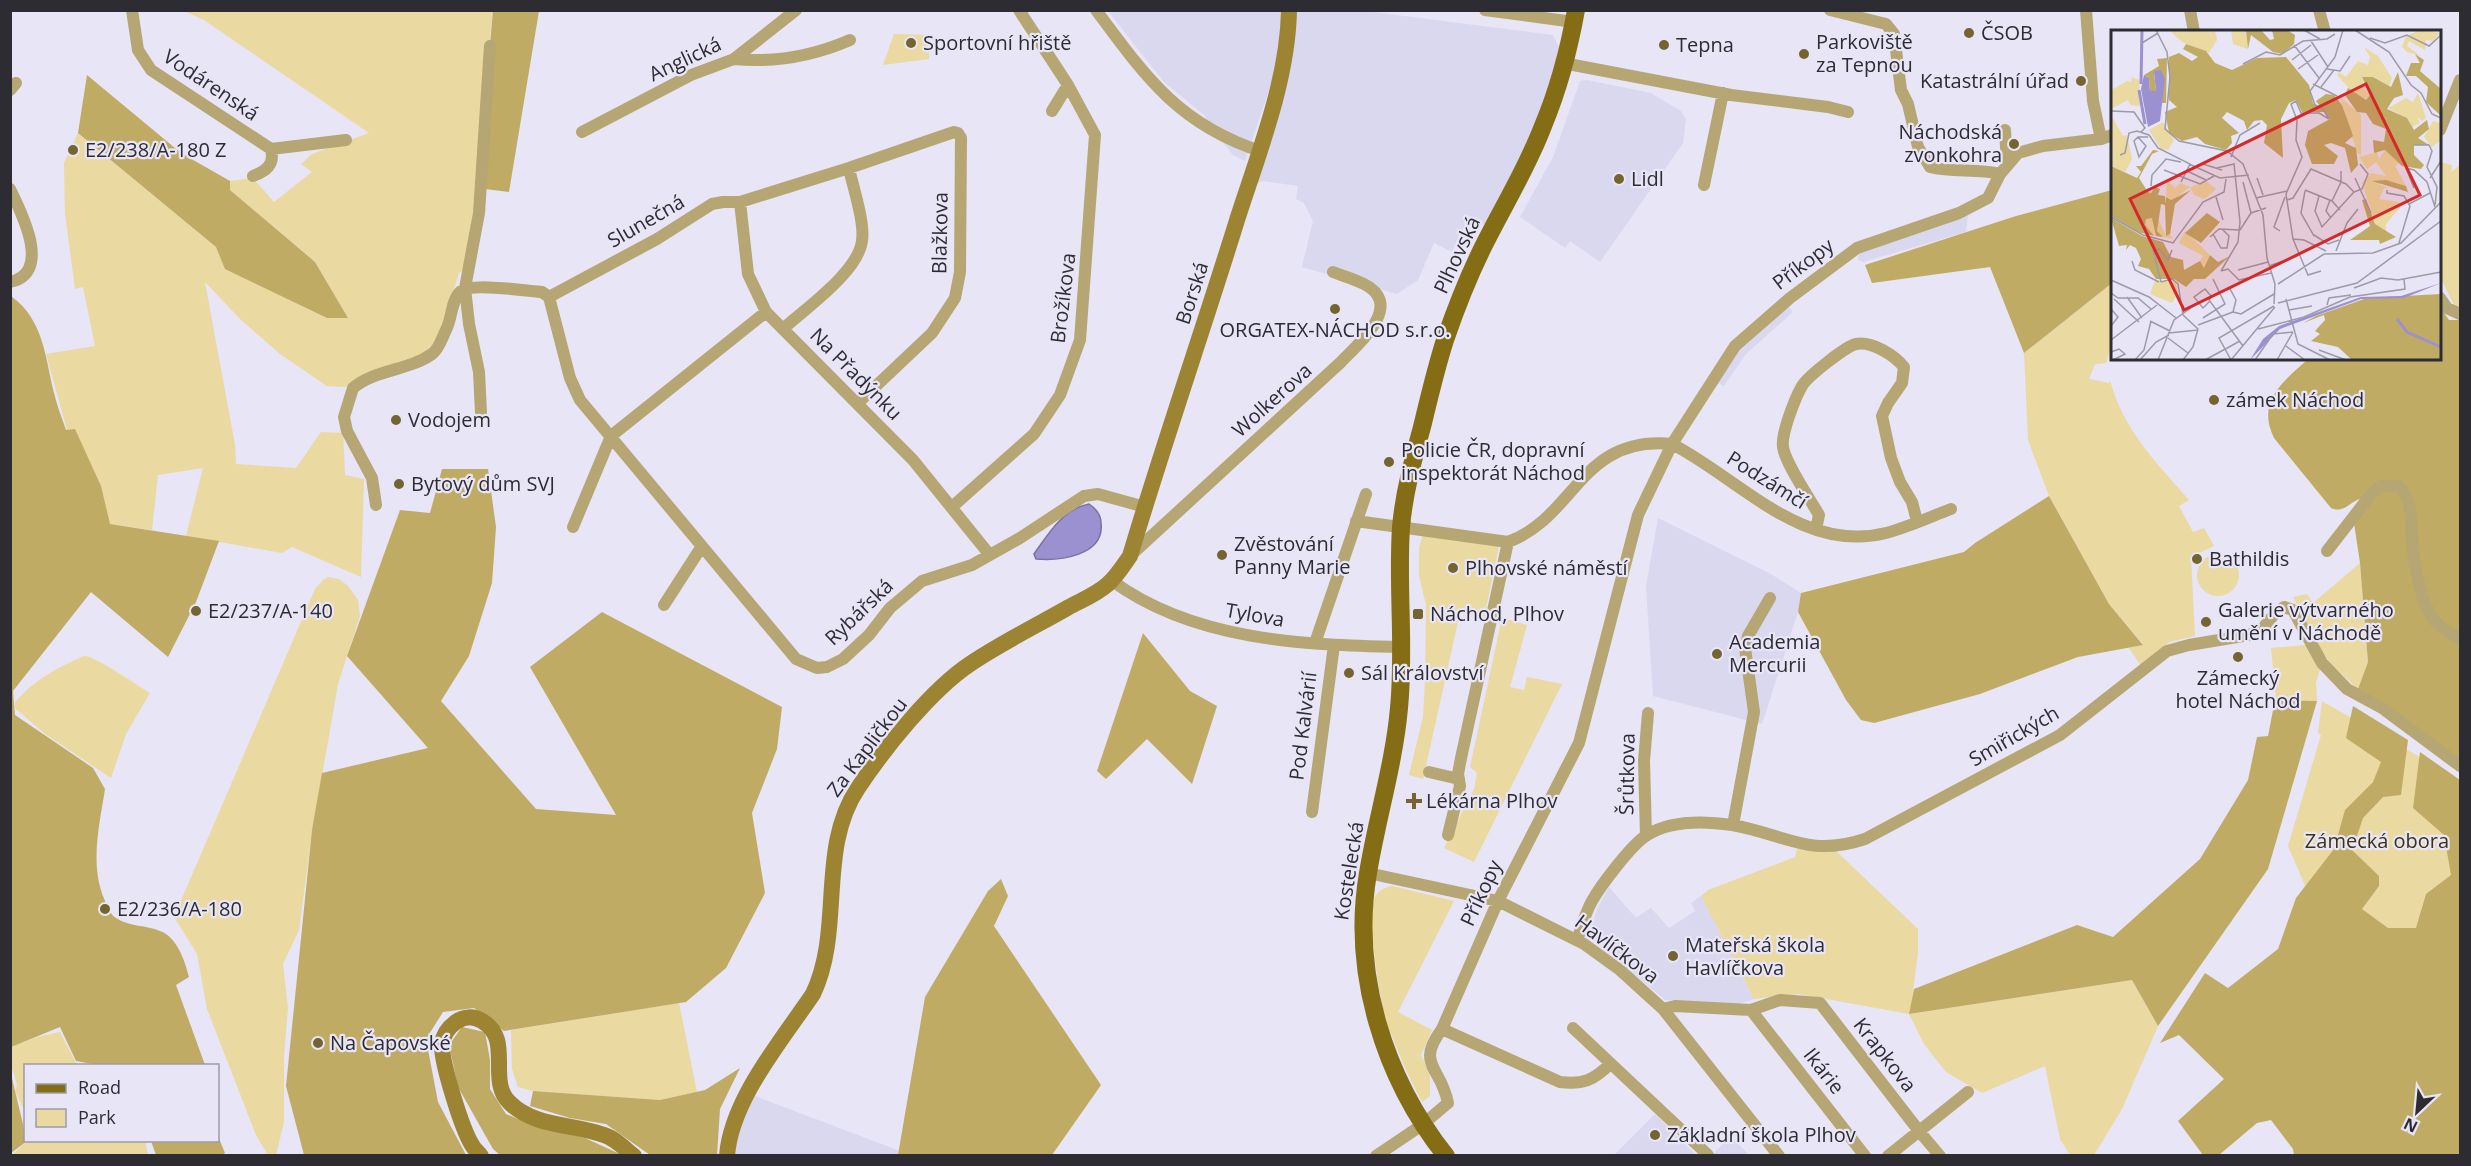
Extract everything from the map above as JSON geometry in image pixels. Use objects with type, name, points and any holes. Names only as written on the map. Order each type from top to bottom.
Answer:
[{"type":"main road","name":"Plhovská","points":[[1401,526],[1410,474],[1445,341],[1483,246],[1524,171],[1543,128],[1575,16]]},
{"type":"main road","points":[[1401,526],[1402,648]]},
{"type":"main road","name":"Kostelecká","points":[[1402,648],[1400,706],[1395,748],[1368,873],[1363,937],[1369,992],[1393,1066],[1422,1125],[1446,1155]]},
{"type":"street","name":"Vodárenská","points":[[132,10],[138,50],[151,70],[271,149]]},
{"type":"street","name":"Anglická","points":[[582,132],[691,75],[734,59],[796,10]]},
{"type":"street","name":"Brožíkova","points":[[952,507],[1034,434],[1060,395],[1080,340],[1093,189],[1095,135],[1068,86],[1019,10]]},
{"type":"street","points":[[1096,10],[1154,85],[1170,101],[1226,138],[1260,151]]},
{"type":"street","name":"Borská","points":[[1111,580],[1130,555],[1260,151],[1287,46],[1289,10]]},
{"type":"street","points":[[1485,10],[1575,16]]},
{"type":"street","points":[[1830,10],[1886,24],[1891,28],[1894,33],[1901,90],[1908,104],[1918,147],[1930,167],[1947,172],[2004,169],[2018,153],[2043,146],[2107,137],[2092,101],[2086,10]]},
{"type":"street","points":[[2190,10],[2194,30]]},
{"type":"street","points":[[2319,10],[2324,30]]},
{"type":"street","points":[[734,59],[774,60],[822,52],[850,40]]},
{"type":"street","points":[[482,413],[479,372],[469,324],[465,288],[479,213],[490,46]]},
{"type":"street","points":[[1563,63],[1723,93],[1828,107],[1848,112]]},
{"type":"street","points":[[2441,125],[2460,80]]},
{"type":"street","points":[[1052,111],[1068,86]]},
{"type":"street","points":[[1704,185],[1723,93]]},
{"type":"street","points":[[2004,169],[2005,130]]},
{"type":"street","name":"Slunečná","points":[[549,297],[657,239],[712,204],[740,202],[954,132],[958,133]]},
{"type":"street","name":"Blažkova","points":[[858,403],[932,333],[955,298],[960,272],[960,138],[958,133]]},
{"type":"street","points":[[253,176],[268,168],[273,159],[271,149],[346,140]]},
{"type":"street","points":[[783,329],[846,271],[860,250],[862,230],[849,168]]},
{"type":"street","name":"Příkopy","points":[[1422,1125],[1448,1103],[1446,1091],[1429,1059],[1429,1050],[1442,1029],[1498,901],[1579,743],[1638,515],[1672,444],[1735,346],[1790,298],[1857,248],[1959,213],[1988,198],[2004,169]]},
{"type":"street","points":[[10,189],[27,224],[32,248],[27,273],[21,280],[10,282]]},
{"type":"street","name":"Na Přadýnku","points":[[740,202],[748,274],[766,312],[913,460],[989,554]]},
{"type":"street","name":"Wolkerova","points":[[1130,555],[1341,362],[1372,328],[1380,316],[1381,304],[1377,297],[1365,284],[1333,272]]},
{"type":"street","points":[[376,505],[372,477],[347,431],[344,417],[353,388],[375,375],[412,365],[435,352],[460,292],[465,288],[542,292],[549,297]]},
{"type":"street","name":"Rybářská","points":[[549,297],[573,386],[580,400],[796,659],[817,668],[827,667],[843,659],[869,635],[890,608],[922,581],[972,565],[1020,538],[1084,496],[1098,494],[1145,507]]},
{"type":"street","points":[[2441,300],[2447,308],[2460,314]]},
{"type":"street","points":[[573,527],[611,436],[766,312]]},
{"type":"street","points":[[1816,529],[1819,515],[1785,454],[1783,437],[1802,385],[1853,344],[1864,344],[1884,352],[1904,367],[1902,383],[1882,416],[1891,458],[1900,482],[1912,502],[1917,521]]},
{"type":"street","points":[[1356,521],[1508,542],[1523,536],[1539,525],[1584,475],[1606,457],[1629,446],[1651,442],[1672,444]]},
{"type":"street","name":"Podzámčí","points":[[1672,444],[1782,515],[1840,536],[1887,533],[1952,509]]},
{"type":"street","points":[[2327,551],[2372,493],[2380,486],[2399,486],[2411,507],[2414,570],[2430,614],[2436,623],[2460,639]]},
{"type":"street","points":[[1315,643],[1366,494]]},
{"type":"street","points":[[1448,836],[1460,786],[1461,758],[1508,542]]},
{"type":"street","points":[[664,605],[702,546]]},
{"type":"street","name":"Tylova","points":[[1111,580],[1140,598],[1207,626],[1270,639],[1402,648]]},
{"type":"street","name":"Za Kapličkou","points":[[727,1155],[729,1136],[747,1094],[813,994],[822,976],[831,918],[838,830],[844,810],[858,787],[922,707],[951,678],[971,663],[1100,590],[1111,580]]},
{"type":"street","points":[[1733,825],[1754,712],[1745,648],[1748,636],[1770,598]]},
{"type":"street","name":"Smiřických","points":[[1577,940],[1590,903],[1631,850],[1646,836],[1673,826],[1695,822],[1733,825],[1813,847],[1848,845],[1865,839],[2060,735],[2168,651],[2249,635],[2263,628],[2280,609],[2289,607],[2293,610],[2322,663],[2347,689],[2382,708],[2460,766]]},
{"type":"street","name":"Pod Kalvárií","points":[[1312,812],[1334,645]]},
{"type":"street","name":"Šrůtkova","points":[[1646,836],[1644,761],[1648,713]]},
{"type":"street","points":[[1429,772],[1459,779]]},
{"type":"street","name":"Havlíčkova","points":[[1368,873],[1498,901],[1577,940],[1620,970],[1663,1009],[1779,1155]]},
{"type":"street","name":"Krapkova","points":[[1751,1010],[1780,1000],[1820,1003],[1940,1155]]},
{"type":"street","points":[[1663,1009],[1676,1006],[1751,1010]]},
{"type":"street","name":"Ikárie","points":[[1751,1010],[1865,1155]]},
{"type":"street","points":[[481,1155],[472,1145],[464,1125],[442,1042],[448,1028],[459,1020],[470,1017],[481,1019],[498,1037],[501,1087],[507,1101],[518,1111],[548,1122],[607,1135],[634,1155]]},
{"type":"street","points":[[1573,1028],[1708,1155]]},
{"type":"street","points":[[1442,1029],[1560,1082],[1577,1084],[1590,1081],[1610,1064]]},
{"type":"street","points":[[1888,1155],[1968,1092]]},
{"type":"street","points":[[1376,1155],[1422,1125]]},
{"type":"shaded area","points":[[493,11],[539,11],[509,192],[477,188]]},
{"type":"shaded area","points":[[1108,11],[1282,11],[1278,64],[1245,161],[1233,155],[1204,115],[1164,82]]},
{"type":"shaded area","points":[[1295,11],[1365,11],[1553,35],[1560,50],[1538,128],[1486,225],[1471,221],[1459,235],[1452,252],[1434,243],[1418,280],[1397,294],[1302,267],[1313,221],[1304,203],[1296,199],[1298,186],[1262,181],[1254,185]]},
{"type":"shaded area","points":[[87,75],[181,153],[230,181],[230,190],[315,262],[348,318],[327,318],[225,269],[216,247],[78,133]]},
{"type":"shaded area","points":[[1587,80],[1651,93],[1681,111],[1686,119],[1683,143],[1600,262],[1570,241],[1565,248],[1520,217],[1553,157],[1580,81]]},
{"type":"shaded area","points":[[2111,190],[2111,284],[2024,353],[1990,267],[1872,283],[1865,265],[2016,216]]},
{"type":"shaded area","points":[[1968,215],[1966,232],[1863,262],[1858,260],[1859,247]]},
{"type":"shaded area","points":[[11,296],[22,306],[37,328],[42,340],[55,398],[66,430],[75,429],[101,486],[110,524],[219,541],[196,602],[168,657],[91,592],[13,691],[15,715],[93,768],[105,789],[97,849],[98,878],[102,893],[110,912],[115,917],[127,923],[155,929],[166,934],[176,944],[189,977],[176,985],[205,1064],[93,1064],[76,1061],[60,1027],[11,1047]]},
{"type":"shaded area","points":[[1785,303],[1793,312],[1746,354],[1724,386],[1713,380],[1739,343]]},
{"type":"shaded area","points":[[2441,308],[2449,320],[2460,320],[2460,760],[2358,689],[2368,662],[2360,563],[2354,523],[2363,498],[2344,508],[2331,508],[2274,438],[2269,425],[2270,403],[2275,393],[2307,360],[2441,360]]},
{"type":"shaded area","points":[[442,469],[488,469],[496,527],[492,583],[469,656],[441,701],[536,809],[616,815],[530,667],[602,612],[782,707],[777,749],[752,813],[765,893],[726,968],[686,1002],[504,1031],[474,1008],[443,1012],[426,1039],[438,1102],[466,1155],[304,1155],[286,1086],[312,830],[322,773],[428,748],[347,656],[400,510],[430,513]]},
{"type":"shaded area","points":[[2049,496],[2109,604],[2143,645],[2078,657],[1980,694],[1874,723],[1861,720],[1846,700],[1798,612],[1801,593],[1964,552]]},
{"type":"shaded area","points":[[1089,504],[1101,520],[1100,534],[1096,543],[1079,554],[1068,557],[1036,559],[1034,554],[1057,523],[1072,511]]},
{"type":"shaded area","name":"Academia Mercurii","points":[[1658,518],[1771,574],[1801,593],[1798,612],[1762,724],[1653,696],[1646,586]]},
{"type":"shaded area","points":[[1143,633],[1190,691],[1217,706],[1192,784],[1147,739],[1106,779],[1097,771]]},
{"type":"shaded area","points":[[2275,700],[2317,701],[2268,869],[2158,1026],[2132,980],[1909,1014],[1914,989],[2077,925],[2113,937],[2200,859],[2248,780],[2257,737],[2268,736]]},
{"type":"shaded area","points":[[2353,706],[2408,740],[2401,795],[2383,797],[2363,818],[2352,850],[2379,876],[2379,886],[2362,909],[2388,928],[2416,928],[2426,894],[2451,875],[2444,835],[2413,808],[2420,752],[2460,780],[2460,1155],[2294,1155],[2293,1149],[2271,1120],[2257,1123],[2219,1155],[2203,1155],[2178,1121],[2224,1079],[2179,1035],[2160,1043],[2205,973],[2228,988],[2278,949],[2296,898],[2334,849],[2345,810],[2373,782],[2381,762],[2346,738]]},
{"type":"shaded area","points":[[1001,879],[1008,896],[994,926],[1101,1085],[1052,1155],[898,1155],[925,997],[988,891]]},
{"type":"shaded area","name":"Mateřská škola Havlíčkova","points":[[1609,887],[1636,918],[1651,908],[1669,928],[1695,911],[1691,903],[1701,896],[1754,999],[1735,1005],[1665,1000],[1592,938],[1590,933],[1597,909]]},
{"type":"shaded area","points":[[462,1027],[485,1032],[490,1060],[490,1089],[506,1114],[535,1126],[585,1138],[622,1155],[500,1155],[493,1149],[458,1087],[449,1045]]},
{"type":"shaded area","points":[[740,1068],[720,1109],[717,1155],[650,1155],[606,1124],[570,1118],[530,1106],[533,1091],[660,1100],[705,1090]]},
{"type":"shaded area","points":[[11,1074],[26,1142],[10,1153]]},
{"type":"shaded area","points":[[755,1096],[900,1151],[898,1156],[733,1155],[745,1110]]},
{"type":"shaded area","name":"Základní škola Plhov","points":[[1655,1114],[1696,1155],[1614,1155]]},
{"type":"shaded area","name":"Základní škola Plhov","points":[[1731,1136],[1749,1155],[1711,1156]]},
{"type":"shaded area","points":[[219,1138],[225,1153],[222,1155],[156,1155],[151,1142],[219,1142]]},
{"type":"green space","points":[[184,11],[493,11],[484,90],[477,202],[463,271],[459,273],[440,334],[423,356],[374,373],[345,387],[327,386],[280,354],[241,320],[205,282],[235,445],[236,464],[296,468],[321,432],[343,433],[345,475],[364,479],[361,577],[292,547],[282,553],[186,536],[203,468],[158,475],[152,530],[110,524],[67,430],[46,354],[95,346],[83,287],[75,289],[65,214],[64,163],[78,133],[216,247],[226,269],[327,318],[347,317],[315,262],[230,190],[230,181],[253,178],[274,202],[312,172],[301,164],[312,154],[369,133],[204,20]]},
{"type":"green space","points":[[894,34],[930,35],[929,59],[883,65]]},
{"type":"green space","points":[[2441,162],[2452,165],[2451,172],[2460,165],[2460,308],[2453,303],[2441,279]]},
{"type":"green space","points":[[2111,284],[2111,350],[2106,363],[2095,364],[2089,379],[2109,383],[2110,380],[2132,430],[2153,459],[2189,500],[2179,506],[2193,532],[2204,528],[2214,546],[2191,557],[2195,636],[2169,642],[2141,666],[2129,648],[2143,644],[2109,604],[2049,496],[2028,440],[2024,353]]},
{"type":"green space","points":[[1423,535],[1499,546],[1484,618],[1460,613],[1423,779],[1409,775],[1423,717],[1426,605],[1419,576],[1419,547]]},
{"type":"green space","points":[[2218,554],[2233,560],[2239,575],[2233,590],[2218,596],[2203,590],[2197,575],[2203,560]]},
{"type":"green space","points":[[2360,563],[2368,662],[2358,689],[2333,666],[2319,648],[2293,597],[2307,594],[2313,603]]},
{"type":"green space","points":[[328,577],[339,579],[348,586],[358,600],[360,616],[338,684],[312,833],[299,930],[283,964],[288,1008],[284,1056],[284,1122],[276,1155],[268,1155],[256,1135],[207,1009],[197,954],[174,917],[315,589]]},
{"type":"green space","points":[[1502,618],[1527,625],[1510,687],[1524,690],[1527,677],[1562,684],[1474,862],[1444,848],[1474,789],[1477,773],[1470,767]]},
{"type":"green space","points":[[2306,645],[2320,669],[2316,683],[2317,701],[2276,699],[2271,648]]},
{"type":"green space","points":[[84,656],[90,657],[150,693],[126,734],[111,778],[45,734],[15,708],[15,702],[38,681]]},
{"type":"green space","name":"Zámecká obora","points":[[2322,701],[2423,759],[2460,789],[2460,992],[2313,904],[2288,846],[2321,735],[2318,733]]},
{"type":"green space","points":[[1797,849],[1836,851],[1918,929],[1918,953],[1910,1014],[2132,980],[2158,1026],[2122,1109],[2094,1155],[2070,1155],[2060,1139],[2045,1066],[1982,1093],[1946,1072],[1924,1044],[1909,1014],[1799,994],[1754,999],[1701,896],[1708,890],[1795,857]]},
{"type":"green space","points":[[1392,886],[1454,901],[1398,1012],[1432,1030],[1421,1055],[1430,1075],[1430,1096],[1422,1102],[1388,1026],[1375,962],[1372,925],[1374,899],[1381,890]]},
{"type":"green space","points":[[679,1003],[697,1092],[660,1100],[533,1091],[518,1087],[512,1069],[511,1030]]},
{"type":"green space","points":[[60,1032],[76,1064],[24,1064],[24,1110],[15,1091],[17,1085],[11,1065],[10,1047],[37,1037]]},
{"type":"green space","points":[[26,1142],[145,1142],[148,1155],[11,1156]]},
{"type":"place","name":"ČSOB","points":[[1969,33]]},
{"type":"place","name":"Sportovní hřiště","points":[[911,43]]},
{"type":"place","name":"Tepna","points":[[1664,45]]},
{"type":"place","name":"Parkoviště za Tepnou","points":[[1804,54]]},
{"type":"place","name":"Katastrální úřad","points":[[2081,81]]},
{"type":"place","name":"Náchodská zvonkohra","points":[[2014,144]]},
{"type":"place","name":"E2/238/A-180 Z","points":[[73,150]]},
{"type":"place","name":"Lidl","points":[[1619,179]]},
{"type":"place","name":"ORGATEX-NÁCHOD s.r.o.","points":[[1335,309]]},
{"type":"place","name":"zámek Náchod","points":[[2214,400]]},
{"type":"place","name":"Vodojem","points":[[396,420]]},
{"type":"place","name":"Policie ČR, dopravní inspektorát Náchod","points":[[1389,462]]},
{"type":"place","name":"Bytový dům SVJ","points":[[399,484]]},
{"type":"place","name":"Zvěstování Panny Marie","points":[[1222,555]]},
{"type":"place","name":"Bathildis","points":[[2197,559]]},
{"type":"place","name":"Plhovské náměstí","points":[[1453,568]]},
{"type":"place","name":"E2/237/A-140","points":[[196,611]]},
{"type":"place","name":"Náchod, Plhov","points":[[1418,614]]},
{"type":"place","name":"Galerie výtvarného umění v Náchodě","points":[[2206,622]]},
{"type":"place","name":"Academia Mercurii","points":[[1717,654]]},
{"type":"place","name":"Zámecký hotel Náchod","points":[[2238,657]]},
{"type":"place","name":"Sál Království","points":[[1349,673]]},
{"type":"place","name":"Lékárna Plhov","points":[[1414,801]]},
{"type":"place","name":"E2/236/A-180","points":[[105,909]]},
{"type":"place","name":"Mateřská škola Havlíčkova","points":[[1673,956]]},
{"type":"place","name":"Na Čapovské","points":[[318,1043]]},
{"type":"place","name":"Základní škola Plhov","points":[[1655,1135]]}]
